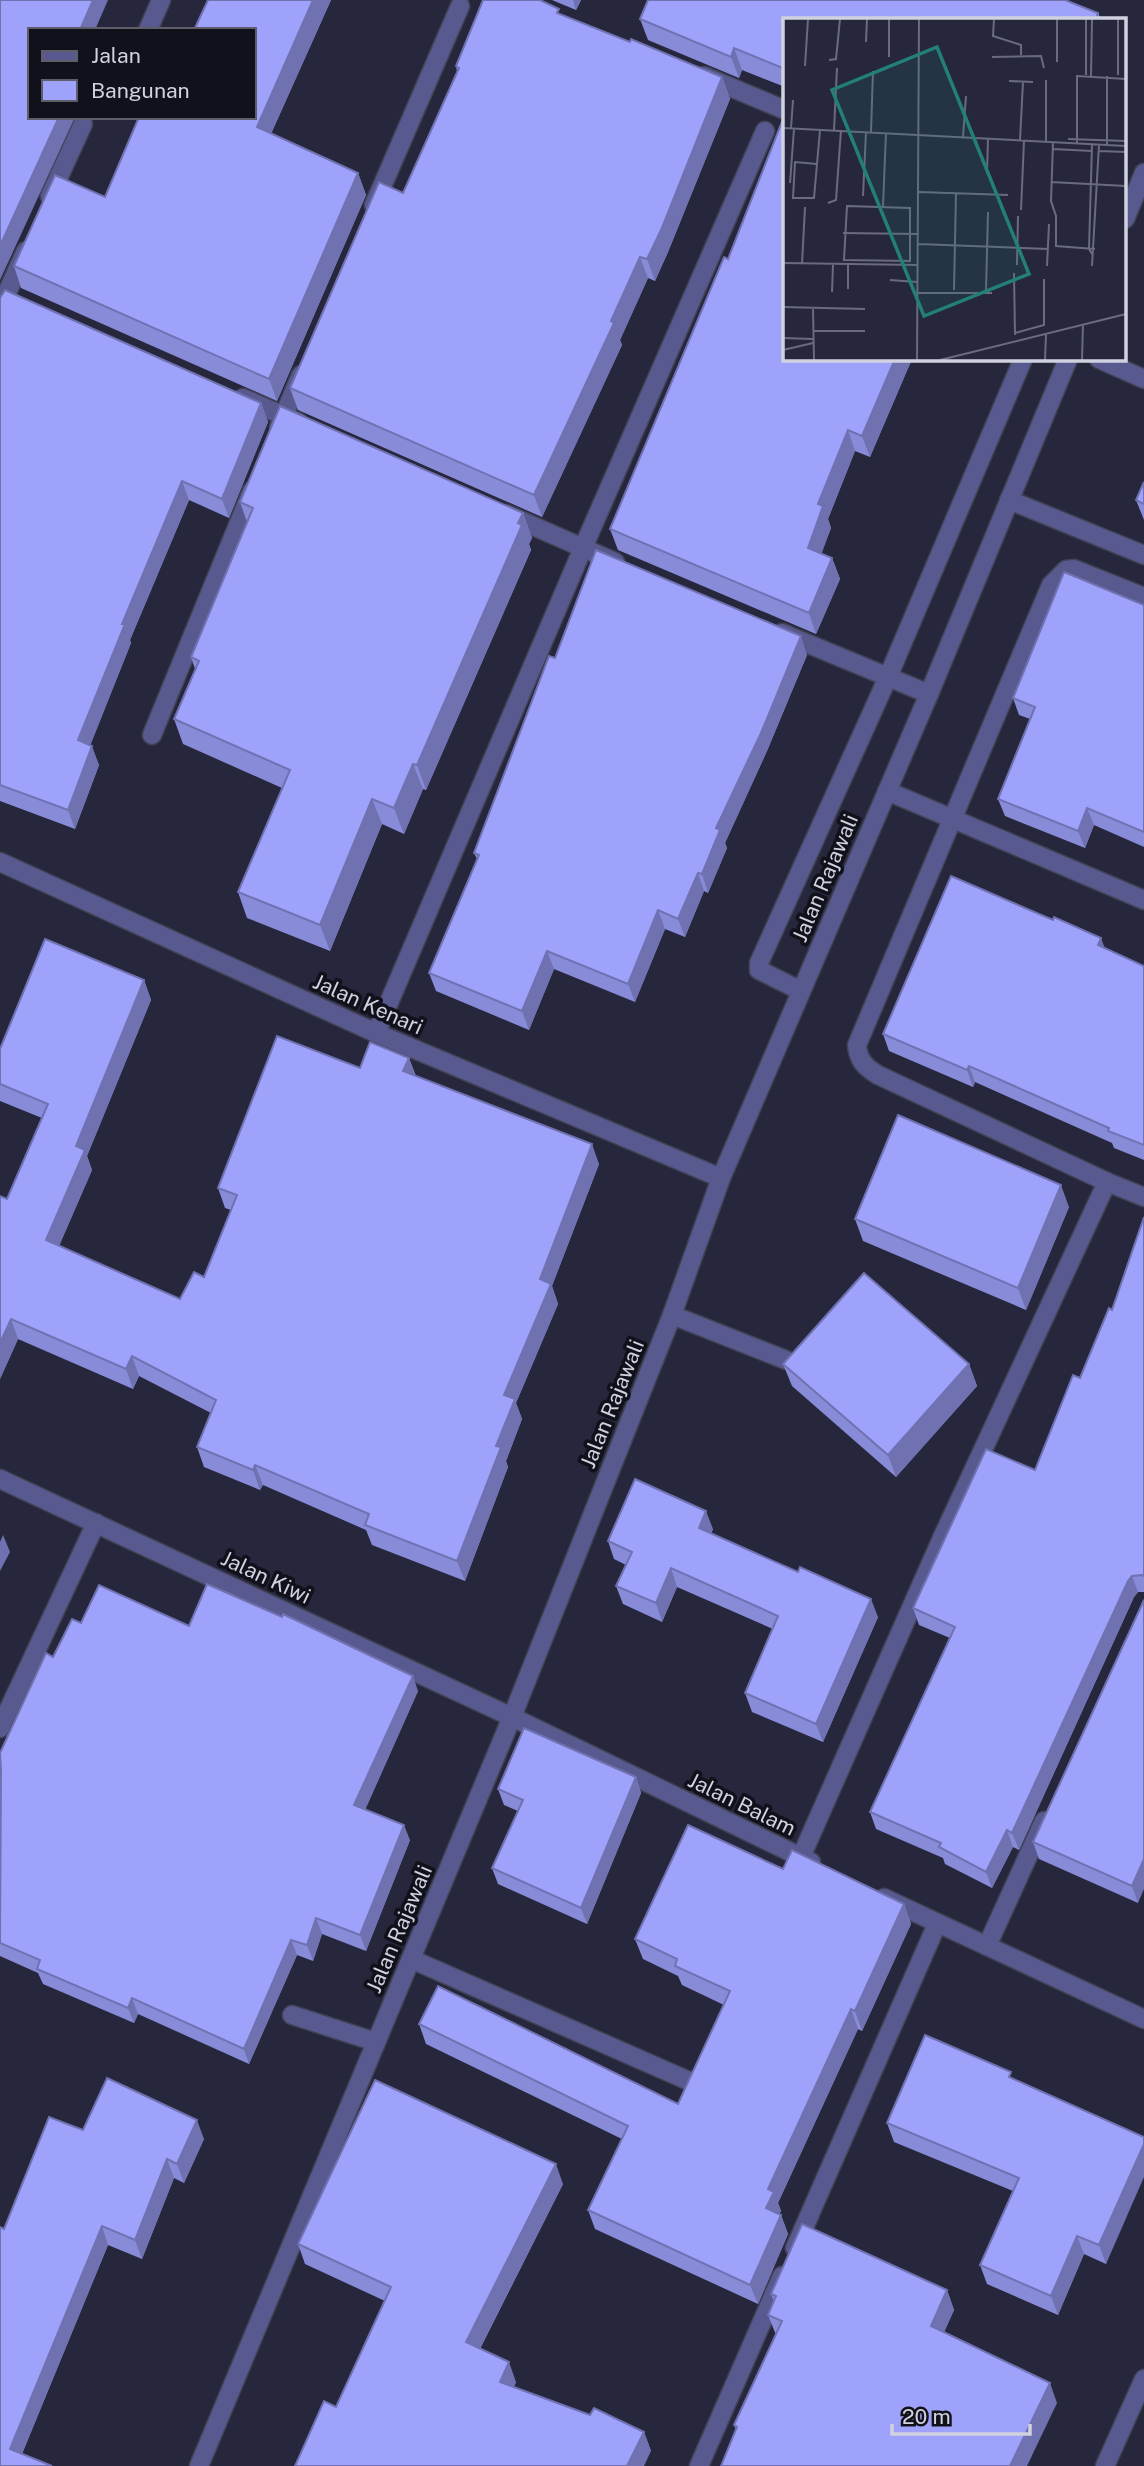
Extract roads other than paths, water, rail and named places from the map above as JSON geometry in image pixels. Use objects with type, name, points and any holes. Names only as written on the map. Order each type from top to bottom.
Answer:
[{"type":"street","points":[[149,28],[161,0]]},
{"type":"street","points":[[366,224],[460,6]]},
{"type":"street","points":[[685,68],[783,109]]},
{"type":"street","points":[[44,209],[83,124]]},
{"type":"street","points":[[376,1033],[765,131]]},
{"type":"street","points":[[1126,217],[1144,173]]},
{"type":"street","points":[[6,298],[34,233]]},
{"type":"street","points":[[801,991],[764,974],[759,970],[759,963],[888,677],[1023,360]]},
{"type":"street","name":"Jalan Rajawali","points":[[199,2466],[512,1717],[672,1315],[721,1178],[929,694],[1068,360]]},
{"type":"street","points":[[1101,360],[1144,379]]},
{"type":"street","points":[[273,442],[305,365]]},
{"type":"street","points":[[233,394],[308,427]]},
{"type":"street","points":[[152,735],[257,480]]},
{"type":"street","points":[[1009,500],[1144,555]]},
{"type":"street","points":[[495,509],[632,569]]},
{"type":"street","points":[[1144,597],[1082,570],[1066,569],[1051,585],[857,1045],[858,1054],[868,1069],[878,1075],[1144,1197]]},
{"type":"street","points":[[768,626],[929,694]]},
{"type":"street","points":[[887,791],[1144,900]]},
{"type":"street","name":"Jalan Kenari","points":[[0,862],[376,1033],[721,1178]]},
{"type":"street","points":[[801,1857],[943,1536],[1107,1182]]},
{"type":"street","points":[[672,1315],[786,1360]]},
{"type":"street","name":"Jalan Kiwi","points":[[0,1479],[512,1717]]},
{"type":"street","points":[[0,1728],[96,1524]]},
{"type":"street","name":"Jalan Balam","points":[[512,1717],[825,1869]]},
{"type":"street","points":[[987,1945],[1051,1806]]},
{"type":"street","points":[[863,1888],[1144,2019]]},
{"type":"street","points":[[699,2466],[937,1924]]},
{"type":"street","points":[[411,1959],[688,2081]]},
{"type":"street","points":[[292,2015],[376,2042]]},
{"type":"street","points":[[1105,2466],[1144,2379]]}]
